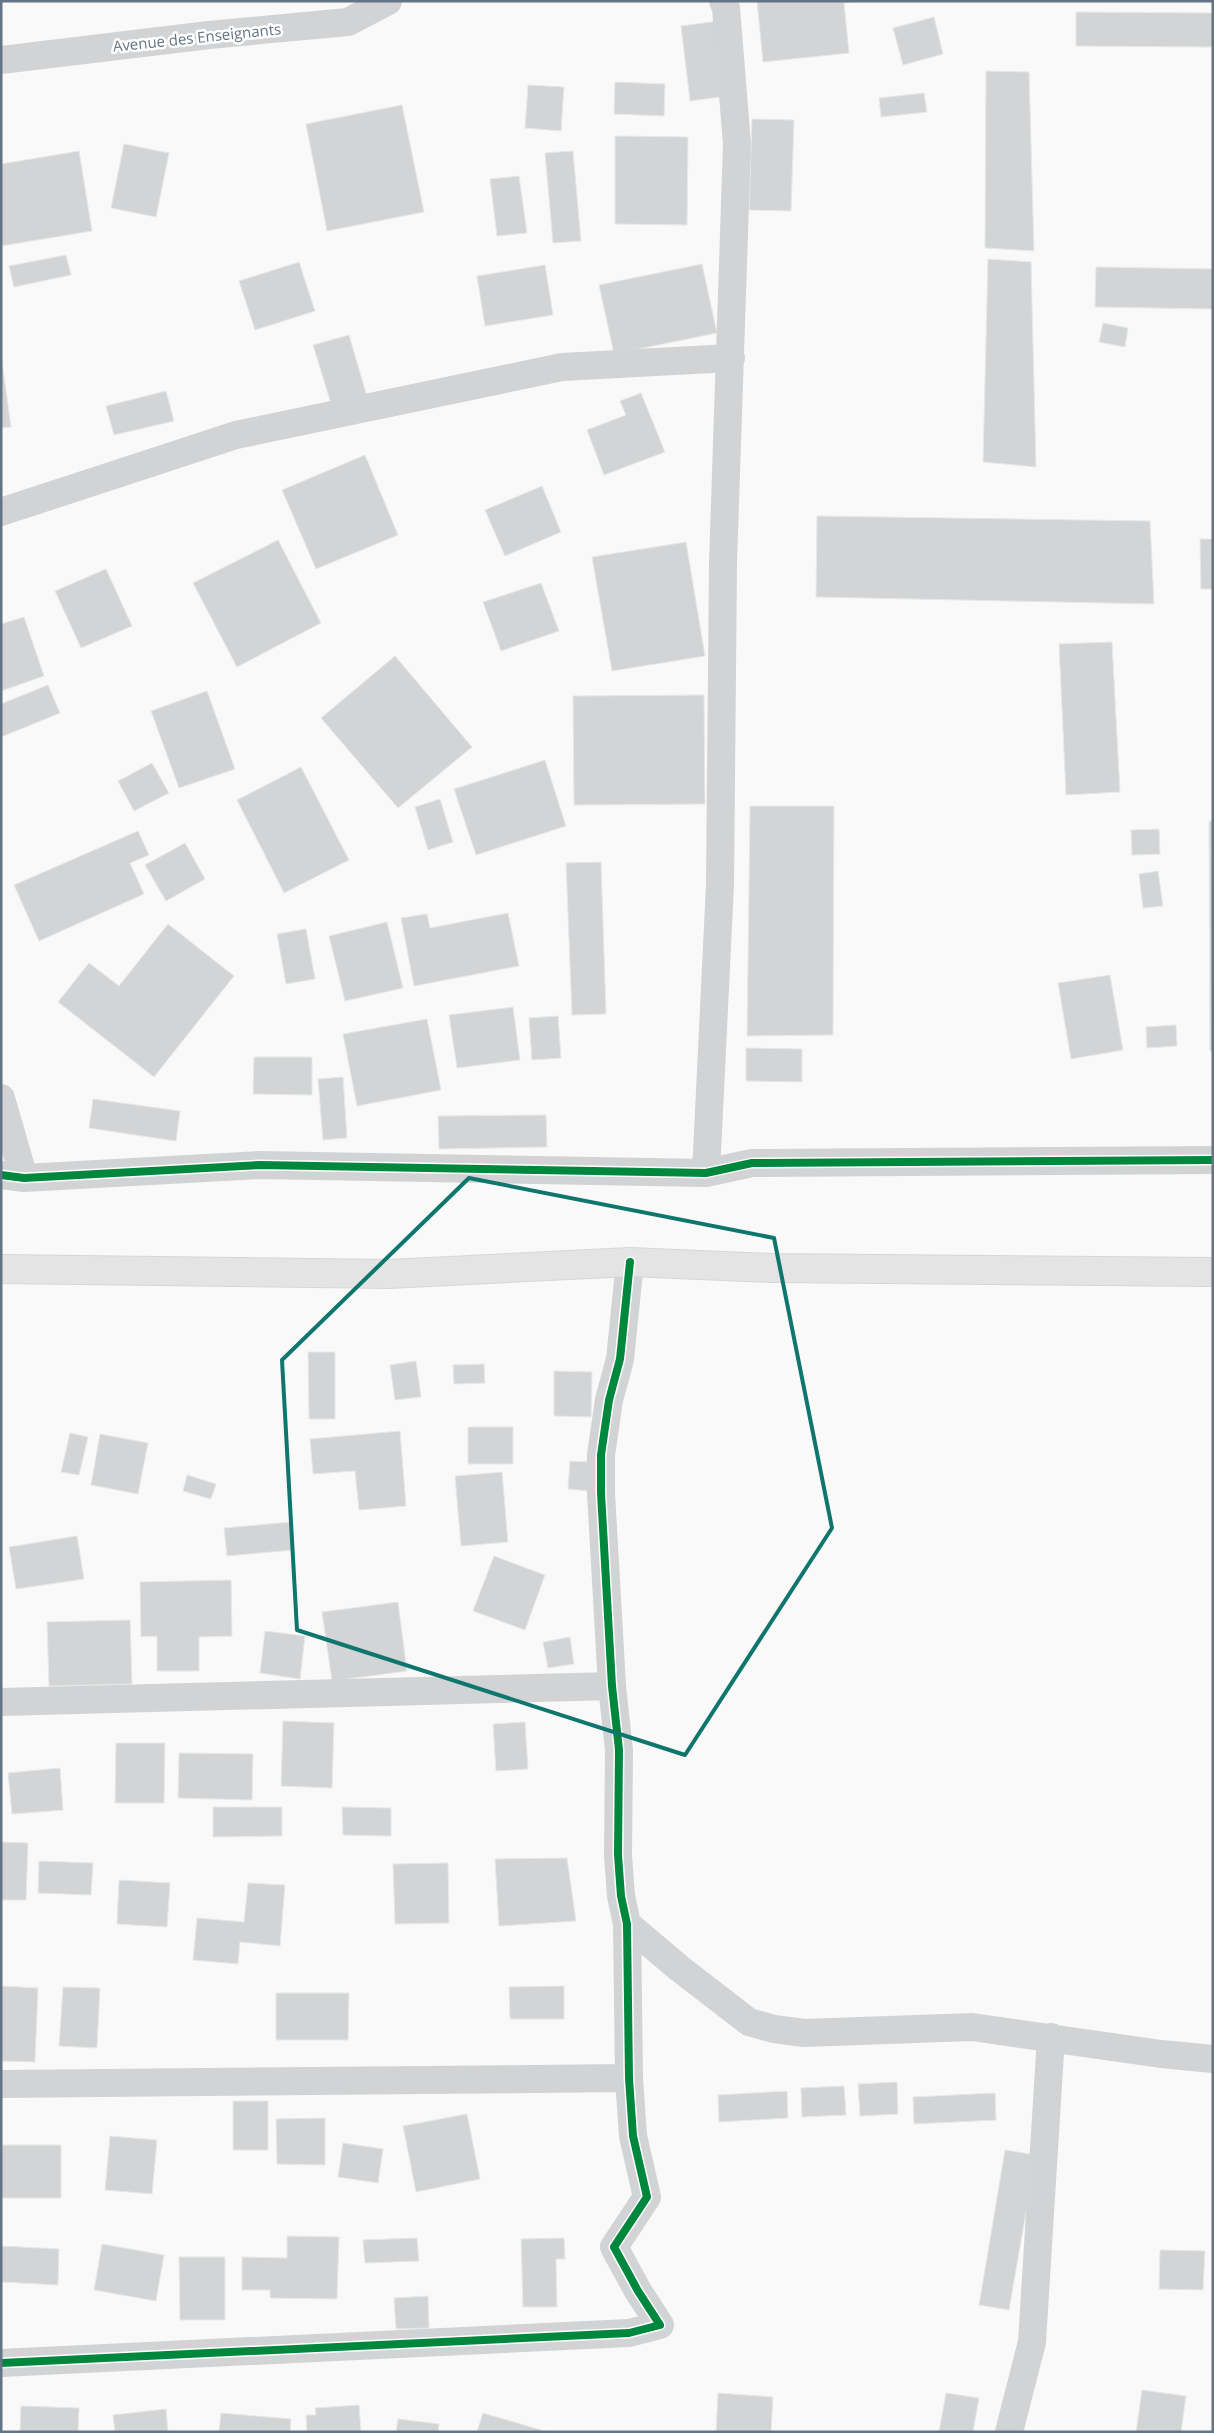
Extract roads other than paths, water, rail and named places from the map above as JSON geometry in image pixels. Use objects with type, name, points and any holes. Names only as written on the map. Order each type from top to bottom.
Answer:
[{"type":"highway","points":[[1,1269],[389,1274],[630,1262],[772,1268],[1213,1272]]},
{"type":"street","name":"Avenue des Enseignants","points":[[1,60],[209,35],[346,12],[388,1]]},
{"type":"street","points":[[706,1173],[720,885],[723,563],[737,144],[726,8],[723,1]]},
{"type":"street","points":[[1,512],[236,435],[562,367],[731,358]]},
{"type":"street","points":[[1,1098],[13,1177],[260,1166],[706,1173],[752,1163],[1213,1160]]},
{"type":"street","points":[[1,2363],[629,2333],[660,2325],[638,2291],[614,2247],[647,2197],[633,2136],[629,2078],[627,1924],[621,1896],[618,1863],[618,1750],[612,1686],[601,1493],[601,1455],[609,1400],[620,1359],[630,1262]]},
{"type":"street","points":[[1,1702],[612,1686]]},
{"type":"street","points":[[627,1924],[679,1968],[749,2022],[774,2029],[804,2033],[972,2027],[1160,2054],[1213,2059]]},
{"type":"street","points":[[1009,2432],[1032,2342],[1051,2038]]},
{"type":"street","points":[[1,2084],[629,2078]]}]
